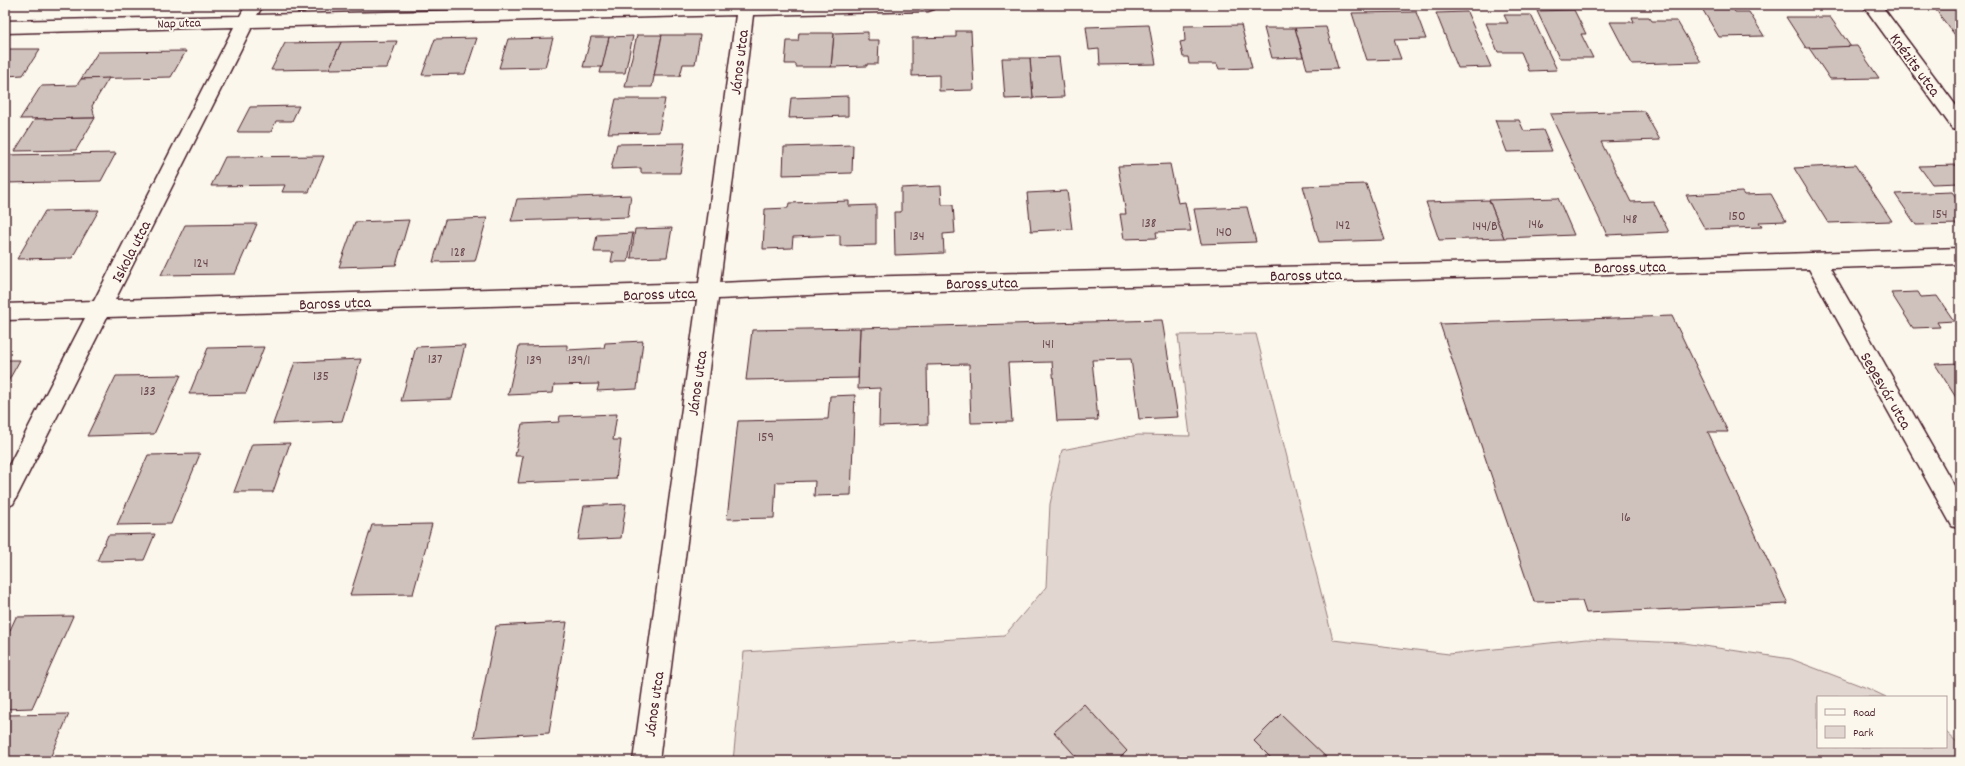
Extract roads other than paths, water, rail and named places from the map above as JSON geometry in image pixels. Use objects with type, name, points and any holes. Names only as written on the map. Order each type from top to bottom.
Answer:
[{"type":"street","name":"Nap utca","points":[[5,27],[251,12],[928,5]]},
{"type":"street","name":"Knézits utca","points":[[1872,5],[1960,124]]},
{"type":"street","name":"János utca","points":[[646,761],[745,7]]},
{"type":"street","name":"Iskola utca","points":[[5,497],[251,12]]},
{"type":"street","name":"Baross utca","points":[[5,312],[708,291],[854,285],[1960,256]]},
{"type":"street","name":"Segesvár utca","points":[[1815,261],[1960,518]]}]
